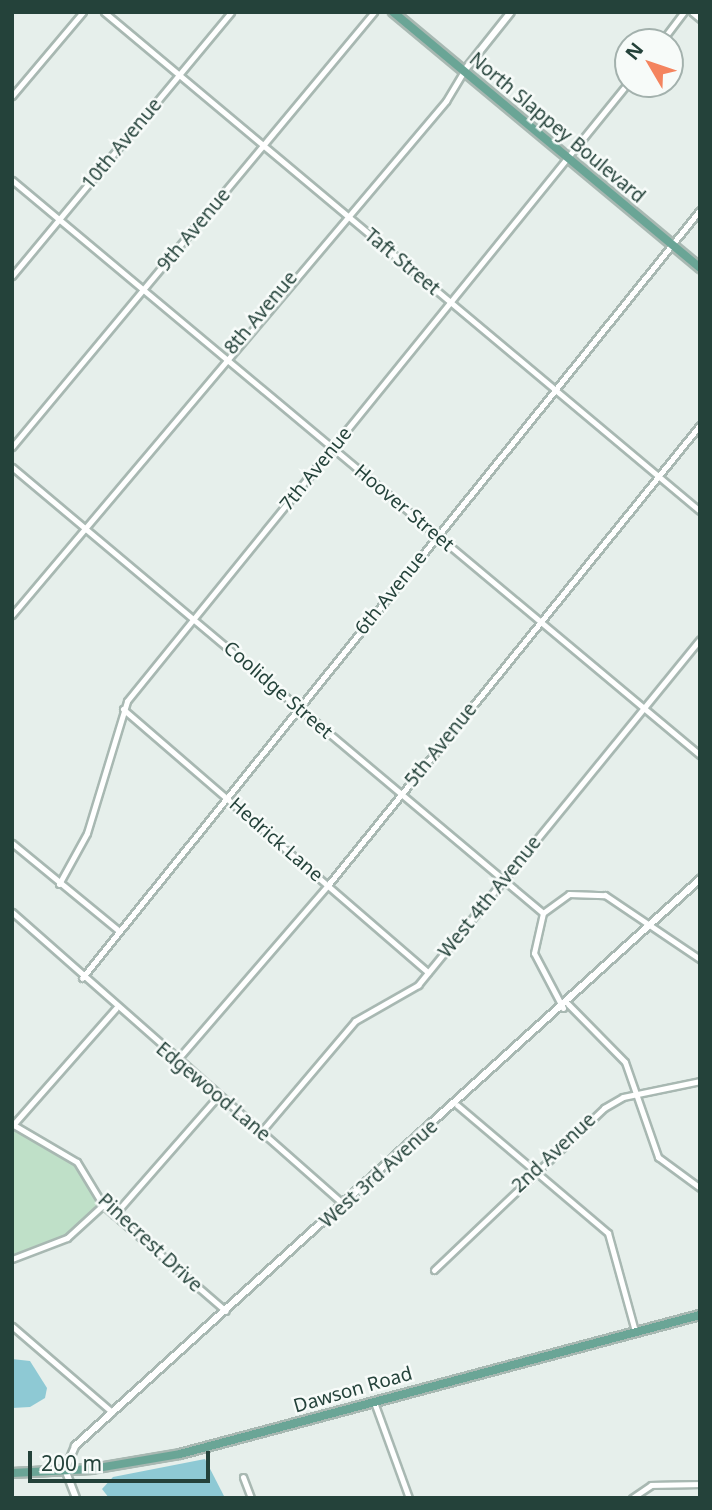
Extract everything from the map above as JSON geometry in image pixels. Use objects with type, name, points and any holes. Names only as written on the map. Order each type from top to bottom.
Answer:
[{"type":"main road","name":"North Slappey Boulevard","points":[[393,12],[700,268]]},
{"type":"main road","name":"Dawson Road","points":[[12,1473],[65,1470],[180,1454],[700,1315]]},
{"type":"street","points":[[12,96],[83,12]]},
{"type":"street","name":"Taft Street","points":[[104,12],[700,511]]},
{"type":"street","name":"10th Avenue","points":[[12,275],[231,12]]},
{"type":"street","name":"9th Avenue","points":[[12,447],[374,12]]},
{"type":"street","name":"8th Avenue","points":[[12,615],[345,214],[446,101],[464,71],[511,12]]},
{"type":"street","points":[[672,28],[684,12]]},
{"type":"street","points":[[692,12],[700,19]]},
{"type":"street","name":"7th Avenue","points":[[60,884],[87,833],[123,709],[616,98]]},
{"type":"street","name":"Hoover Street","points":[[12,180],[700,755]]},
{"type":"street","name":"6th Avenue","points":[[82,978],[700,210]]},
{"type":"street","name":"5th Avenue","points":[[177,1060],[328,885],[700,425]]},
{"type":"street","name":"Coolidge Street","points":[[12,467],[194,619],[297,710],[403,793],[544,913]]},
{"type":"street","name":"West 4th Avenue","points":[[261,1132],[355,1021],[409,994],[700,639]]},
{"type":"street","name":"Hedrick Lane","points":[[123,709],[428,972]]},
{"type":"street","points":[[12,843],[119,931]]},
{"type":"street","name":"West 3rd Avenue","points":[[65,1470],[67,1455],[112,1412],[457,1105],[653,926],[700,879]]},
{"type":"street","points":[[700,958],[617,901],[586,891],[564,896],[544,913],[534,953],[566,1006],[617,1051],[638,1094],[658,1157],[700,1188]]},
{"type":"street","name":"Edgewood Lane","points":[[12,912],[82,978],[344,1205]]},
{"type":"street","points":[[13,1125],[116,1008]]},
{"type":"street","name":"2nd Avenue","points":[[434,1270],[535,1169],[597,1112],[638,1094],[700,1082]]},
{"type":"street","points":[[114,1215],[218,1096]]},
{"type":"street","points":[[457,1105],[608,1233],[635,1331]]},
{"type":"street","name":"Pinecrest Drive","points":[[13,1125],[76,1162],[103,1205],[226,1311]]},
{"type":"street","points":[[12,1259],[68,1238],[103,1205]]},
{"type":"street","points":[[12,1326],[112,1412]]},
{"type":"street","points":[[373,1401],[409,1498]]},
{"type":"street","points":[[65,1470],[76,1498]]},
{"type":"street","points":[[243,1478],[251,1498]]},
{"type":"street","points":[[632,1498],[651,1485],[698,1484],[700,1493]]},
{"type":"green space","points":[[12,1127],[76,1162],[103,1205],[67,1238],[12,1259]]},
{"type":"water","points":[[12,1359],[30,1361],[47,1388],[45,1398],[30,1407],[12,1408]]},
{"type":"water","points":[[205,1459],[225,1498],[109,1498],[102,1489],[113,1477]]}]
